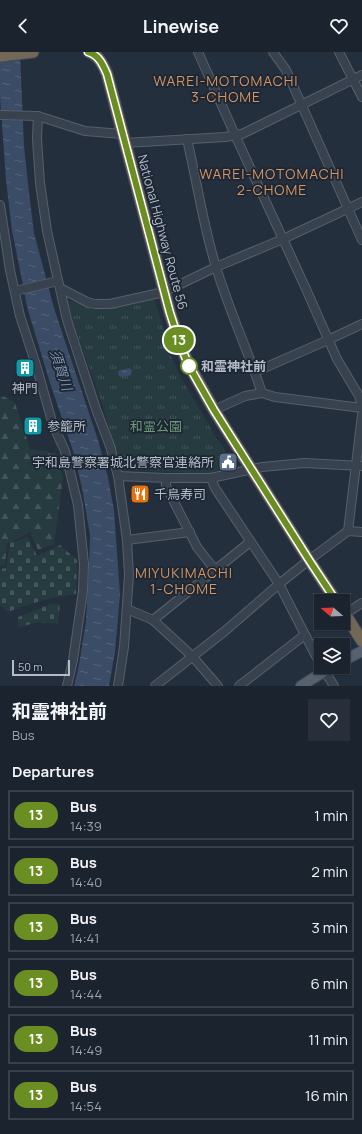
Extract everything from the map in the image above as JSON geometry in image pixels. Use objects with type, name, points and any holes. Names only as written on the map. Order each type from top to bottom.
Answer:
[{"type":"highway","points":[[0,56],[30,52]]},
{"type":"highway","name":"National Highway Route 56","points":[[91,52],[101,62],[107,74],[164,292],[181,347],[189,366],[214,410],[331,594]]},
{"type":"highway","points":[[350,622],[362,641]]},
{"type":"main road","points":[[350,657],[362,651]]},
{"type":"main road","points":[[301,686],[316,674]]},
{"type":"street","points":[[198,52],[336,359],[359,396],[362,407],[275,397],[262,393],[245,396],[214,410]]},
{"type":"street","points":[[273,52],[286,70],[362,240]]},
{"type":"street","points":[[340,52],[362,97]]},
{"type":"street","points":[[0,115],[34,115],[85,131],[124,139],[187,139],[225,137],[242,134],[362,75]]},
{"type":"street","points":[[34,115],[40,183],[57,284],[96,409],[110,446],[118,476],[127,540],[128,575],[124,647],[118,686]]},
{"type":"street","points":[[187,139],[205,225],[216,267],[262,393]]},
{"type":"street","points":[[18,290],[57,284],[87,302],[95,304],[110,304],[164,292],[216,267],[283,239],[362,202]]},
{"type":"street","points":[[0,205],[8,263],[18,290],[20,316],[54,425],[65,451],[78,505],[84,564],[83,591],[73,660],[67,686]]},
{"type":"street","points":[[255,372],[362,324]]},
{"type":"street","points":[[348,531],[359,466],[362,415]]},
{"type":"street","points":[[118,476],[211,478],[252,469],[304,462],[359,466]]},
{"type":"street","points":[[166,478],[166,486],[197,547],[215,570]]},
{"type":"street","points":[[211,478],[214,488],[280,584],[314,650]]},
{"type":"street","points":[[155,686],[225,631],[309,560],[348,531],[362,532]]},
{"type":"street","points":[[127,540],[190,532]]},
{"type":"street","points":[[153,620],[250,542]]},
{"type":"street","points":[[350,609],[362,603]]},
{"type":"street","points":[[127,609],[153,620],[192,656],[218,686]]},
{"type":"street","points":[[240,686],[302,637],[306,636]]},
{"type":"street","points":[[327,674],[331,684]]},
{"type":"green space","name":"和霊公園","points":[[150,298],[155,301],[169,352],[180,376],[227,453],[220,457],[225,472],[217,474],[126,470],[120,466],[103,407],[66,301],[72,301],[92,309],[111,308]]},
{"type":"green space","points":[[3,396],[15,403],[30,449],[56,453],[63,477],[54,544],[38,550],[30,532],[7,544],[5,565],[0,566],[0,397]]},
{"type":"green space","points":[[28,537],[37,556],[60,545],[77,560],[76,594],[42,601],[8,612],[0,605],[0,569],[6,568],[10,543]]},
{"type":"green space","points":[[51,604],[60,604],[58,624],[39,622],[19,627],[18,617]]},
{"type":"water","name":"須賀川","points":[[0,52],[20,52],[24,146],[34,233],[54,308],[99,443],[114,510],[120,595],[115,652],[109,686],[74,686],[86,621],[90,535],[82,488],[73,451],[50,383],[27,307],[12,231],[6,180],[0,97]]},
{"type":"water","points":[[129,368],[132,370],[131,375],[122,377],[119,376],[119,371]]},
{"type":"bus line","name":"13","points":[[88,52],[97,57],[107,74],[164,292],[181,347],[189,366],[214,410],[331,594]]},
{"type":"place","name":"和霊神社前","points":[[189,366]]},
{"type":"place","name":"神門","points":[[25,368]]},
{"type":"place","name":"参籠所","points":[[33,426]]},
{"type":"place","name":"宇和島警察署城北警察官連絡所","points":[[228,462]]},
{"type":"place","name":"千鳥寿司","points":[[140,494]]},
{"type":"district","name":"WAREI-MOTOMACHI 3-CHOME","points":[[226,90]]},
{"type":"district","name":"WAREI-MOTOMACHI 2-CHOME","points":[[272,182]]},
{"type":"district","name":"MIYUKIMACHI 1-CHOME","points":[[184,582]]}]
